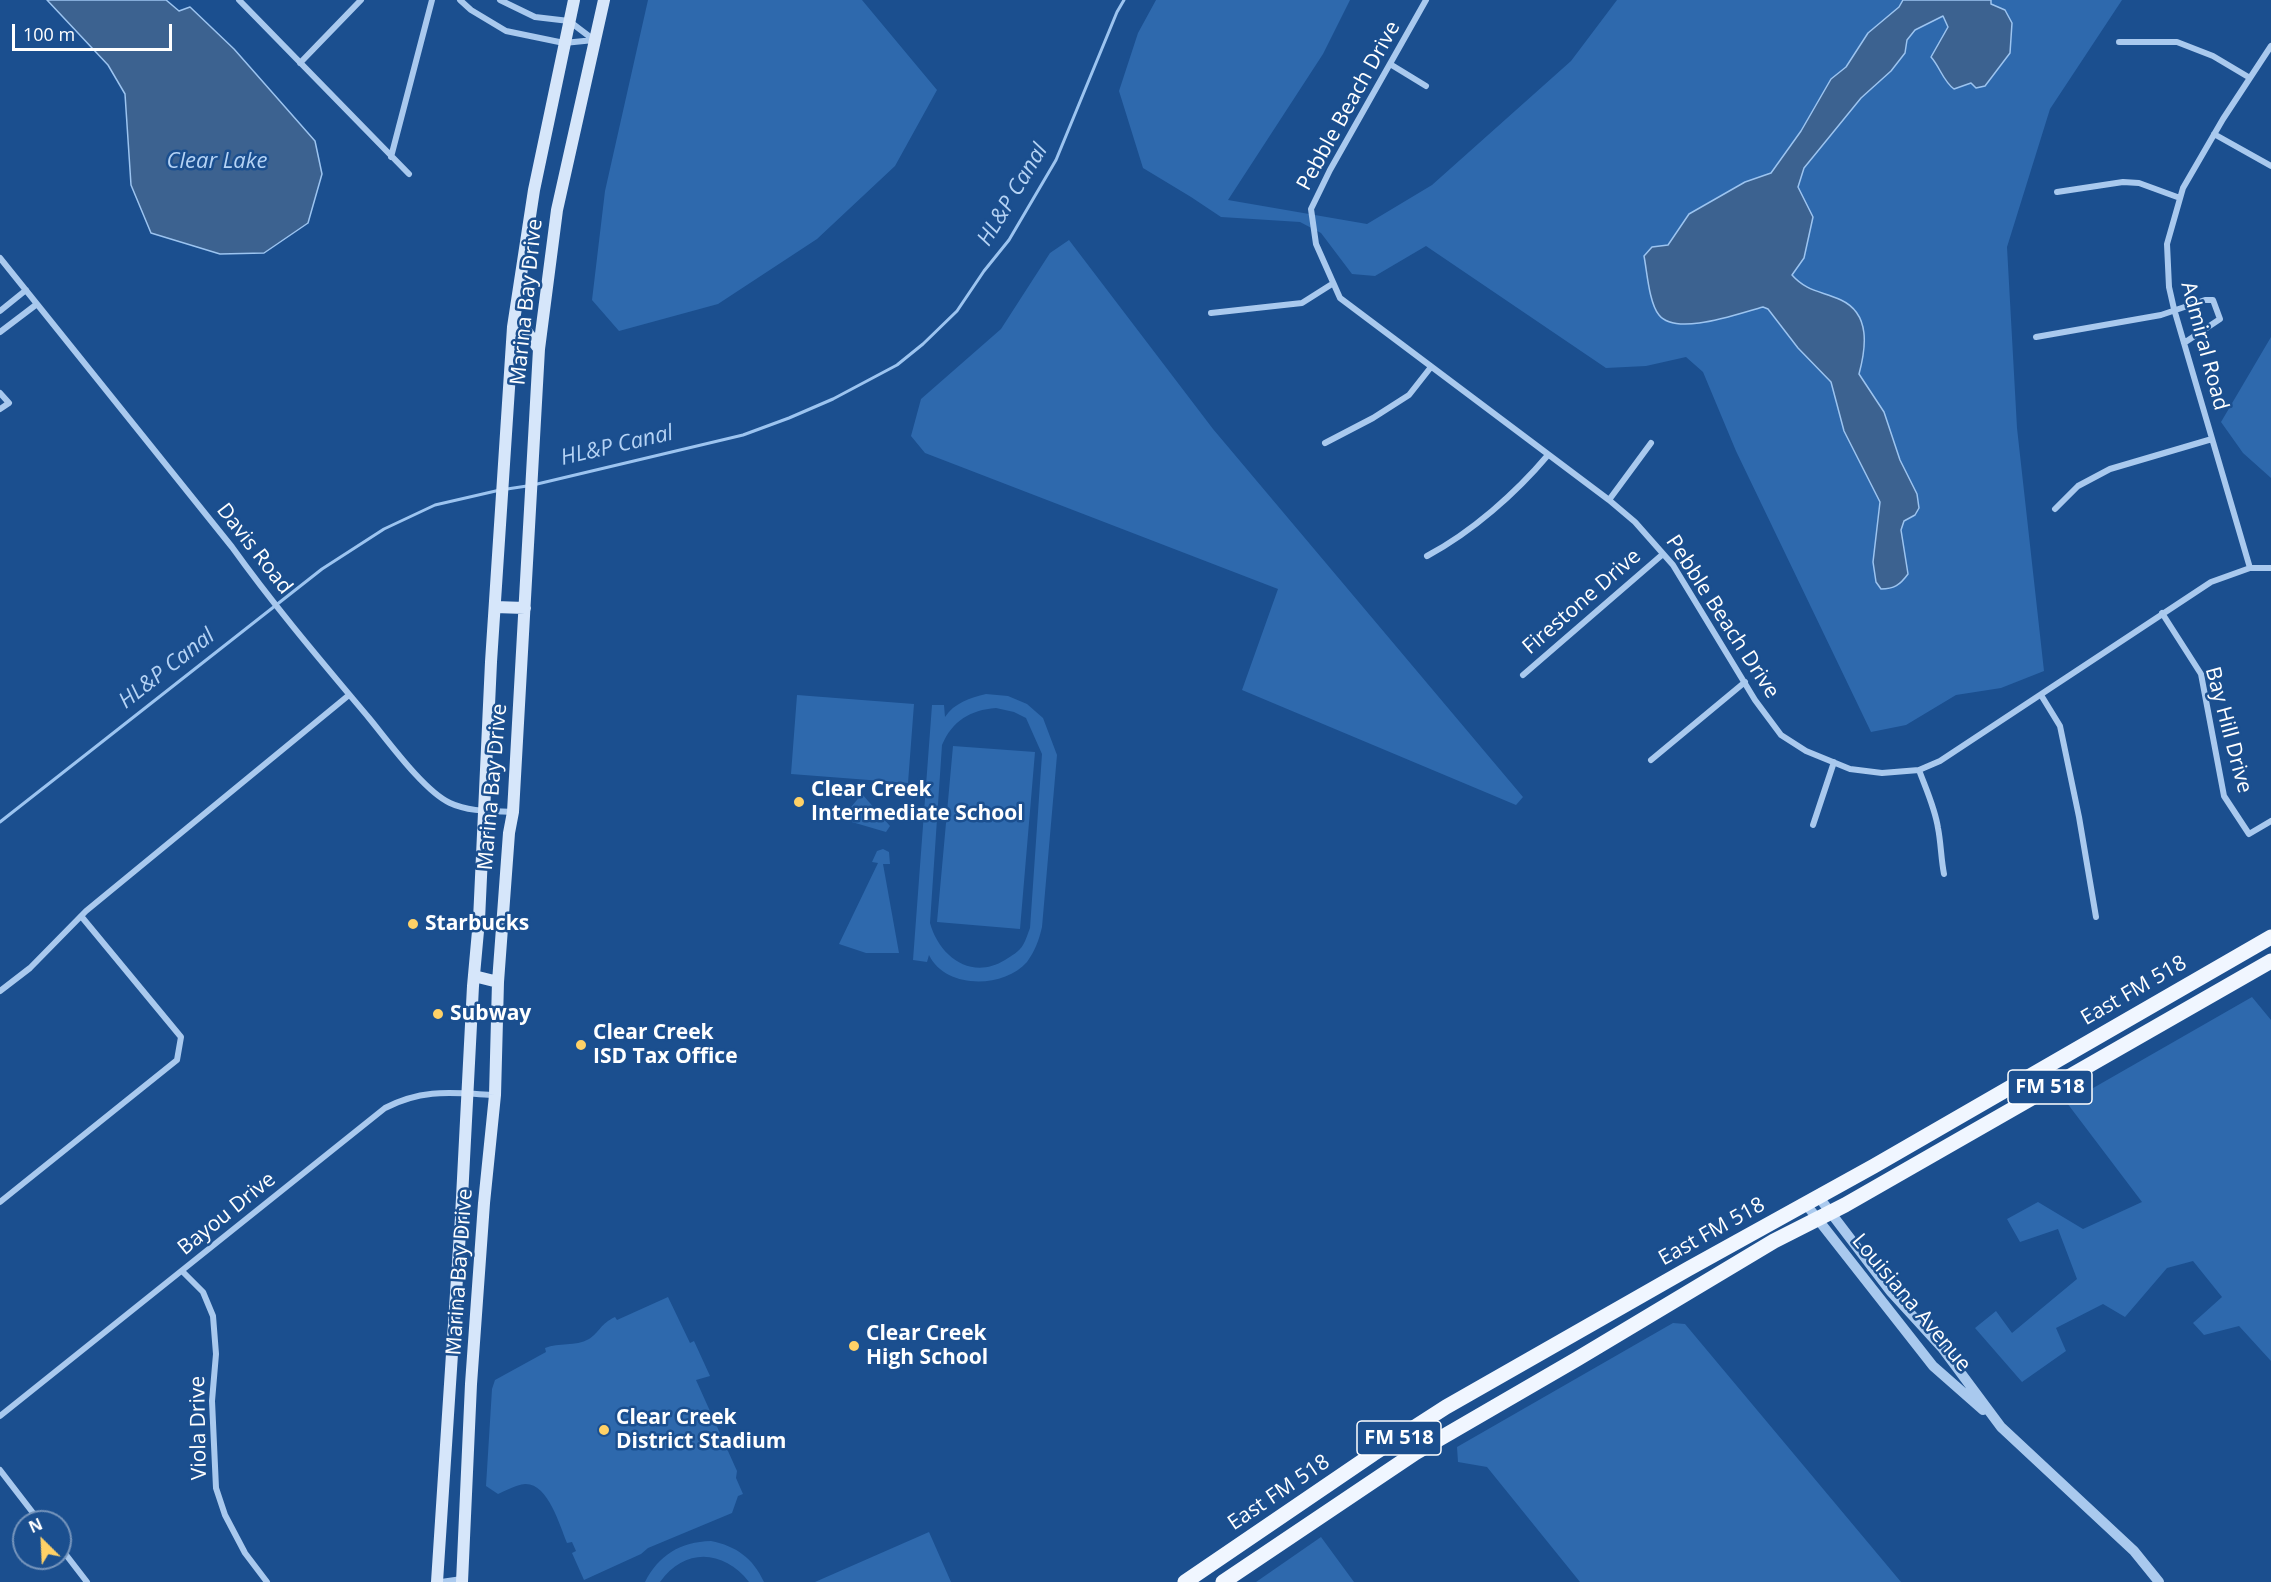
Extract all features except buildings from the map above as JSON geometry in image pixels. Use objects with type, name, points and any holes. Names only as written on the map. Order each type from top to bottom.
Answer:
[{"type":"main road","name":"Marina Bay Drive","points":[[439,1582],[449,1381],[461,1217],[513,327],[534,190],[574,0]]},
{"type":"main road","name":"Marina Bay Drive","points":[[462,1581],[471,1384],[495,1095],[498,982],[509,833],[513,812],[539,349],[557,210],[604,0]]},
{"type":"main road","points":[[513,327],[522,325],[526,328],[539,349]]},
{"type":"main road","points":[[495,607],[525,608]]},
{"type":"main road","points":[[479,920],[502,921]]},
{"type":"main road","name":"East FM 518","points":[[1185,1582],[1446,1407],[2271,937]]},
{"type":"main road","name":"East FM 518","points":[[1223,1582],[1384,1472],[1458,1427],[1774,1241],[1824,1216],[2271,961]]},
{"type":"main road","points":[[474,976],[498,982]]},
{"type":"main road","points":[[1995,1096],[2004,1113]]},
{"type":"main road","points":[[461,1217],[484,1218]]},
{"type":"main road","points":[[1622,1306],[1633,1326]]},
{"type":"main road","points":[[449,1381],[471,1384]]},
{"type":"main road","points":[[1446,1407],[1458,1427]]},
{"type":"main road","points":[[1273,1522],[1284,1541]]},
{"type":"street","points":[[239,0],[409,174]]},
{"type":"street","points":[[300,63],[361,0]]},
{"type":"street","points":[[391,157],[432,0]]},
{"type":"street","points":[[460,0],[471,10],[506,31],[564,43],[594,40]]},
{"type":"street","points":[[500,0],[535,17],[569,21],[594,40]]},
{"type":"street","name":"Pebble Beach Drive","points":[[1426,0],[1311,209],[1316,244],[1332,284],[1340,298],[1635,522],[1664,554],[1781,735],[1806,751],[1850,769],[1882,773],[1919,770],[1940,761],[2211,582],[2250,568],[2271,568]]},
{"type":"street","points":[[2119,42],[2177,42],[2213,56],[2250,78]]},
{"type":"street","name":"Admiral Road","points":[[2250,568],[2174,309],[2169,287],[2167,244],[2183,188],[2214,134],[2271,46]]},
{"type":"street","points":[[1390,64],[1426,86]]},
{"type":"street","points":[[2214,134],[2271,166]]},
{"type":"street","points":[[2056,192],[2139,183],[2180,198]]},
{"type":"street","name":"Davis Road","points":[[0,258],[297,632],[402,758],[439,796],[467,809],[513,812]]},
{"type":"street","points":[[1211,313],[1302,303],[1332,284]]},
{"type":"street","points":[[0,311],[26,290]]},
{"type":"street","points":[[2036,337],[2161,315],[2205,300],[2213,300],[2220,319],[2184,343]]},
{"type":"street","points":[[0,332],[37,304]]},
{"type":"street","points":[[1325,443],[1373,418],[1409,395],[1431,367]]},
{"type":"street","points":[[0,393],[9,403],[0,409]]},
{"type":"street","points":[[2055,509],[2078,486],[2110,469],[2212,439]]},
{"type":"street","points":[[1609,500],[1651,443]]},
{"type":"street","points":[[1427,556],[1449,544],[1525,482],[1548,454]]},
{"type":"street","name":"Firestone Drive","points":[[1523,675],[1664,554]]},
{"type":"street","name":"Bay Hill Drive","points":[[2162,613],[2201,674],[2224,796],[2249,834],[2271,821]]},
{"type":"street","points":[[1651,760],[1745,682]]},
{"type":"street","points":[[0,991],[30,968],[81,916],[350,695]]},
{"type":"street","points":[[2042,695],[2060,726],[2079,817],[2096,917]]},
{"type":"street","points":[[1813,825],[1833,762]]},
{"type":"street","points":[[1919,770],[1934,808],[1944,874]]},
{"type":"street","points":[[0,1202],[177,1060],[181,1037],[81,916]]},
{"type":"street","name":"Bayou Drive","points":[[0,1416],[385,1108],[405,1098],[427,1093],[495,1095]]},
{"type":"street","name":"Louisiana Avenue","points":[[1811,1200],[1890,1292],[1943,1348],[2001,1428],[2134,1551],[2159,1582]]},
{"type":"street","name":"Louisiana Avenue","points":[[1824,1216],[1933,1366],[1995,1419]]},
{"type":"street","name":"Viola Drive","points":[[182,1271],[203,1292],[213,1316],[216,1354],[212,1401],[216,1488],[230,1525],[245,1553],[267,1582]]},
{"type":"street","points":[[0,1470],[31,1510]]},
{"type":"street","points":[[72,1563],[87,1582]]},
{"type":"street","points":[[439,1582],[462,1581]]},
{"type":"shaded area","points":[[648,0],[862,0],[937,90],[895,166],[817,239],[718,304],[619,331],[592,300],[605,191]]},
{"type":"shaded area","points":[[1156,0],[1350,0],[1323,54],[1228,200],[1367,224],[1432,185],[1571,61],[1617,0],[2122,0],[2050,109],[2007,247],[2017,428],[2044,671],[2001,688],[1956,695],[1906,725],[1871,732],[1736,451],[1703,372],[1686,357],[1646,366],[1606,368],[1426,246],[1375,276],[1352,274],[1321,233],[1300,222],[1221,217],[1143,168],[1119,91],[1138,33]]},
{"type":"shaded area","points":[[1069,240],[1213,429],[1523,797],[1516,805],[1242,690],[1278,589],[925,453],[911,436],[921,399],[1001,329],[1050,253]]},
{"type":"shaded area","points":[[2271,337],[2271,478],[2243,453],[2221,422]]},
{"type":"shaded area","points":[[986,694],[1008,696],[1027,704],[1043,718],[1057,755],[1042,927],[1038,941],[1027,962],[1017,971],[990,981],[975,981],[948,974],[937,966],[929,955],[927,962],[913,960],[932,705],[944,705],[945,717],[968,699]],"holes":[[[996,708],[1014,712],[1026,718],[1042,754],[1030,928],[1025,941],[1015,954],[992,966],[980,968],[958,962],[949,955],[934,935],[930,923],[942,745],[951,729],[970,714]]]},
{"type":"shaded area","points":[[797,695],[914,704],[908,783],[791,774]]},
{"type":"shaded area","points":[[953,746],[1035,752],[1020,929],[937,922]]},
{"type":"shaded area","points":[[862,794],[890,826],[886,832],[845,820],[851,807]]},
{"type":"shaded area","points":[[883,849],[889,852],[890,864],[883,864],[899,953],[866,953],[839,944],[878,863],[872,862],[877,851]]},
{"type":"shaded area","points":[[2252,997],[2271,1020],[2271,1361],[2239,1326],[2204,1335],[2193,1323],[2222,1297],[2193,1261],[2167,1268],[2125,1317],[2103,1304],[2056,1328],[2066,1351],[2022,1382],[1975,1328],[1996,1311],[2012,1333],[2077,1279],[2058,1229],[2020,1242],[2007,1219],[2038,1202],[2083,1229],[2142,1202],[2067,1103]]},
{"type":"shaded area","name":"Clear Creek District Stadium","points":[[668,1297],[690,1343],[694,1341],[710,1376],[696,1380],[737,1471],[736,1478],[743,1494],[738,1496],[732,1513],[648,1548],[641,1554],[584,1580],[572,1553],[576,1551],[572,1542],[567,1543],[552,1507],[540,1490],[525,1484],[498,1494],[486,1486],[492,1389],[495,1380],[546,1352],[545,1348],[589,1339],[606,1322],[615,1317],[617,1320]]},
{"type":"shaded area","points":[[1673,1323],[1685,1324],[1901,1582],[1580,1582],[1487,1467],[1458,1462],[1457,1447]]},
{"type":"shaded area","points":[[929,1532],[951,1582],[815,1582]]},
{"type":"shaded area","points":[[1321,1537],[1354,1582],[1256,1582]]},
{"type":"shaded area","points":[[711,1541],[743,1554],[755,1566],[764,1582],[749,1582],[739,1571],[728,1564],[704,1557],[693,1558],[681,1563],[660,1582],[645,1582],[664,1557],[680,1547]]},
{"type":"water","name":"Clear Lake","points":[[47,0],[166,0],[179,11],[190,7],[234,49],[315,141],[322,174],[308,223],[264,253],[220,254],[151,233],[131,185],[125,94],[108,65]]},
{"type":"water","points":[[1903,0],[1991,0],[1991,4],[2005,10],[2012,23],[2010,53],[1985,86],[1976,88],[1971,83],[1954,89],[1931,57],[1948,27],[1943,16],[1915,30],[1907,40],[1905,53],[1891,71],[1861,98],[1804,168],[1798,187],[1813,217],[1804,258],[1792,275],[1803,285],[1851,306],[1857,314],[1864,332],[1859,374],[1884,412],[1900,460],[1917,494],[1919,508],[1915,515],[1904,521],[1901,530],[1908,574],[1896,586],[1881,589],[1876,582],[1873,562],[1880,502],[1844,431],[1831,382],[1798,348],[1768,309],[1763,307],[1709,322],[1679,324],[1667,321],[1659,315],[1653,303],[1644,256],[1652,247],[1668,245],[1689,214],[1745,182],[1771,173],[1801,131],[1831,79],[1846,67],[1868,33],[1899,7]]},
{"type":"waterway","name":"HL&P Canal","points":[[533,485],[743,435],[833,399],[897,365],[923,344],[957,311],[984,271],[1009,240],[1056,160],[1124,0]]},
{"type":"waterway","name":"HL&P Canal","points":[[507,489],[527,486]]},
{"type":"waterway","name":"HL&P Canal","points":[[0,822],[322,569],[384,529],[435,505],[500,490]]},
{"type":"place","name":"Clear Creek Intermediate School","points":[[799,802]]},
{"type":"place","name":"Starbucks","points":[[413,924]]},
{"type":"place","name":"Subway","points":[[438,1014]]},
{"type":"place","name":"Clear Creek ISD Tax Office","points":[[581,1045]]},
{"type":"place","name":"Clear Creek High School","points":[[854,1346]]},
{"type":"place","name":"Clear Creek District Stadium","points":[[604,1430]]}]
